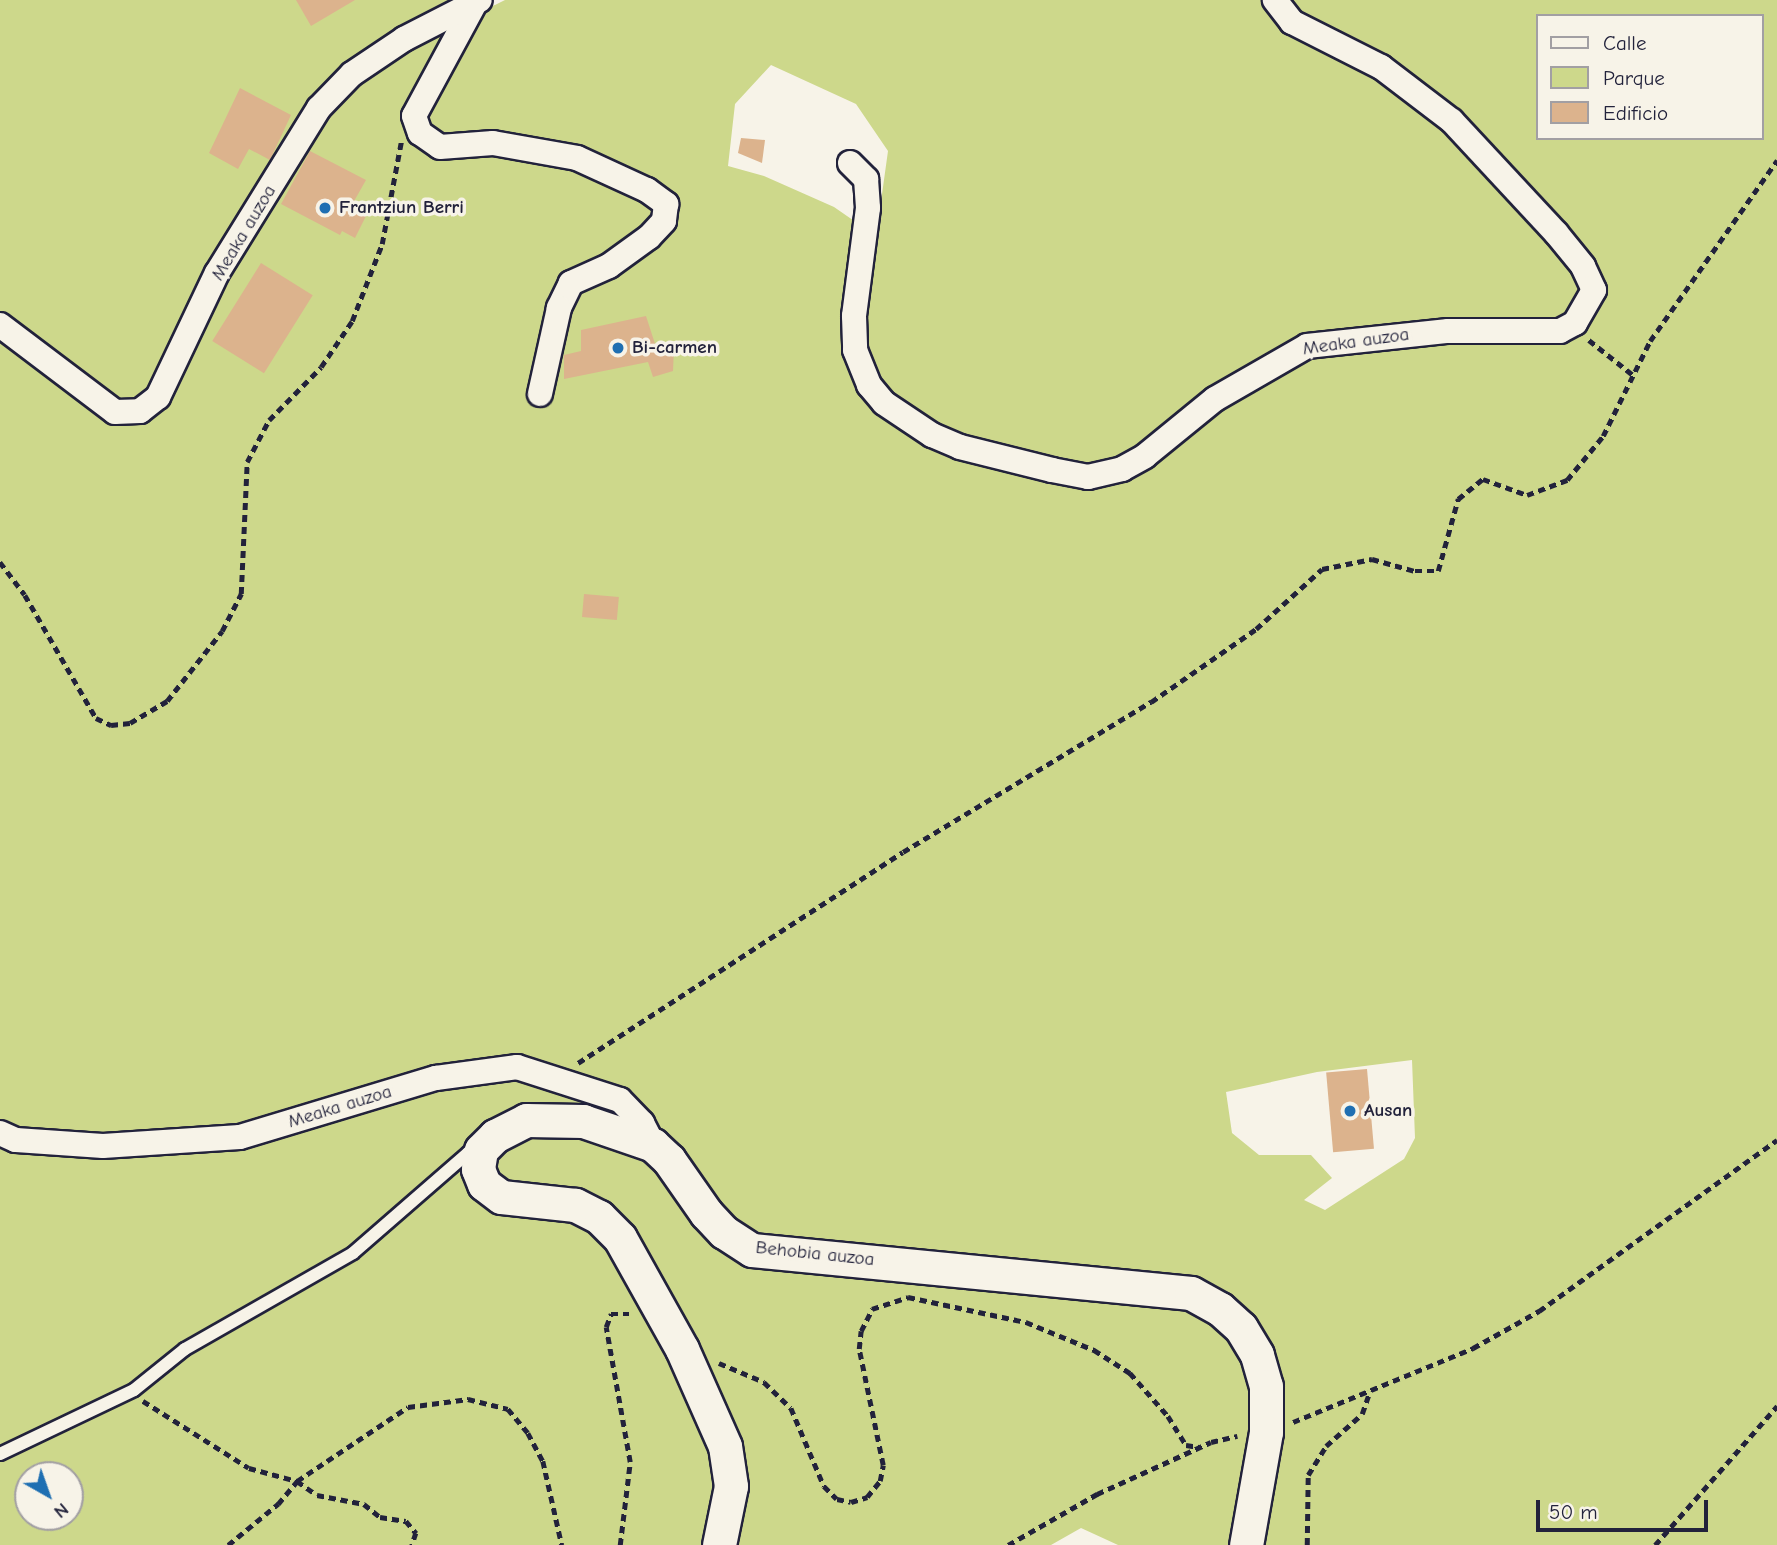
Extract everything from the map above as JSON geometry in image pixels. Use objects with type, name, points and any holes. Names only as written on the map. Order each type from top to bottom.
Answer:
[{"type":"street","points":[[1275,0],[1292,22],[1381,67],[1452,121],[1583,266],[1594,290],[1575,323]]},
{"type":"street","name":"Meaka auzoa","points":[[414,116],[477,1]]},
{"type":"street","name":"Meaka auzoa","points":[[0,325],[115,412],[140,411],[158,397],[218,272],[318,108],[352,74],[404,39],[477,1]]},
{"type":"street","points":[[414,116],[420,133],[440,147],[493,143],[577,158],[647,190],[666,204],[664,221],[649,237],[609,267],[571,284],[559,308],[540,394]]},
{"type":"street","name":"Meaka auzoa","points":[[850,163],[866,180],[868,208],[854,316],[855,350],[869,384],[884,403],[932,435],[960,447],[1052,470],[1088,477],[1122,469],[1146,456],[1215,399],[1307,346],[1448,331],[1560,331],[1575,323]]},
{"type":"street","name":"Meaka auzoa","points":[[0,1133],[16,1140],[103,1146],[240,1137],[436,1078],[517,1067],[620,1100],[642,1123],[653,1145]]},
{"type":"street","points":[[653,1145],[560,1118],[526,1120],[495,1136],[481,1150],[478,1170],[484,1184],[501,1198],[575,1205],[599,1217],[620,1238],[682,1349],[725,1446],[731,1486],[719,1545]]},
{"type":"street","name":"Behobia auzoa","points":[[653,1145],[724,1232],[752,1250],[1192,1293],[1227,1315],[1257,1355],[1266,1386],[1266,1432],[1246,1545]]},
{"type":"lane","points":[[0,1454],[134,1390],[185,1349],[353,1253],[468,1153],[481,1150]]},
{"type":"path","points":[[0,562],[25,595],[96,718],[111,725],[130,723],[167,701],[222,631],[241,594],[247,462],[269,420],[321,366],[352,321],[383,244],[400,144],[414,116]]},
{"type":"path","points":[[554,1079],[903,852],[1151,702],[1256,629],[1322,569],[1372,559],[1415,571],[1438,571],[1458,499],[1483,479],[1527,495],[1567,480],[1603,436],[1650,341],[1777,160]]},
{"type":"path","points":[[1575,323],[1633,375]]},
{"type":"path","points":[[1008,1545],[1097,1494],[1199,1447],[1266,1432],[1474,1348],[1539,1311],[1777,1140]]},
{"type":"path","points":[[682,1349],[764,1382],[791,1408],[824,1486],[837,1499],[851,1502],[867,1497],[880,1481],[883,1465],[859,1349],[861,1331],[872,1309],[908,1297],[1026,1322],[1094,1350],[1129,1373],[1168,1416],[1186,1445],[1199,1447]]},
{"type":"path","points":[[620,1545],[630,1462],[606,1327],[611,1314],[625,1311],[634,1319]]},
{"type":"path","points":[[134,1390],[139,1399],[249,1468],[298,1481],[317,1495],[352,1500],[380,1517],[405,1521],[416,1534],[412,1545]]},
{"type":"path","points":[[1307,1545],[1308,1475],[1326,1446],[1362,1414],[1370,1390]]},
{"type":"path","points":[[228,1545],[278,1504],[298,1481],[408,1407],[468,1399],[508,1409],[543,1461],[562,1545]]},
{"type":"path","points":[[1655,1545],[1777,1406]]},
{"type":"green space","points":[[0,0],[478,0],[489,8],[505,0],[1777,0],[1777,1545],[1118,1545],[1081,1528],[1051,1545],[0,1545]],"holes":[[[771,65],[856,104],[888,151],[862,338],[872,375],[895,404],[846,343],[860,225],[834,207],[764,176],[728,166],[735,104]],[[1412,1060],[1415,1138],[1404,1159],[1325,1210],[1304,1200],[1332,1178],[1311,1155],[1259,1155],[1232,1133],[1226,1092],[1317,1072]]]},
{"type":"building","points":[[296,0],[355,0],[311,26]]},
{"type":"building","points":[[240,88],[291,115],[270,160],[249,149],[238,169],[209,153]]},
{"type":"building","points":[[741,138],[765,140],[762,163],[738,153]]},
{"type":"building","name":"Frantziun Berri","points":[[310,151],[366,180],[353,203],[368,212],[355,238],[342,231],[340,235],[281,204]]},
{"type":"building","points":[[261,263],[313,295],[264,373],[212,341]]},
{"type":"building","name":"Bi-carmen","points":[[646,316],[657,350],[674,347],[673,371],[653,377],[648,362],[564,379],[564,355],[581,351],[581,330]]},
{"type":"building","points":[[584,594],[619,597],[617,620],[582,617]]},
{"type":"building","name":"Ausan","points":[[1367,1069],[1374,1149],[1333,1152],[1326,1073]]},
{"type":"place","name":"Frantziun Berri","points":[[325,208]]},
{"type":"place","name":"Bi-carmen","points":[[618,348]]},
{"type":"place","name":"Ausan","points":[[1350,1111]]}]
